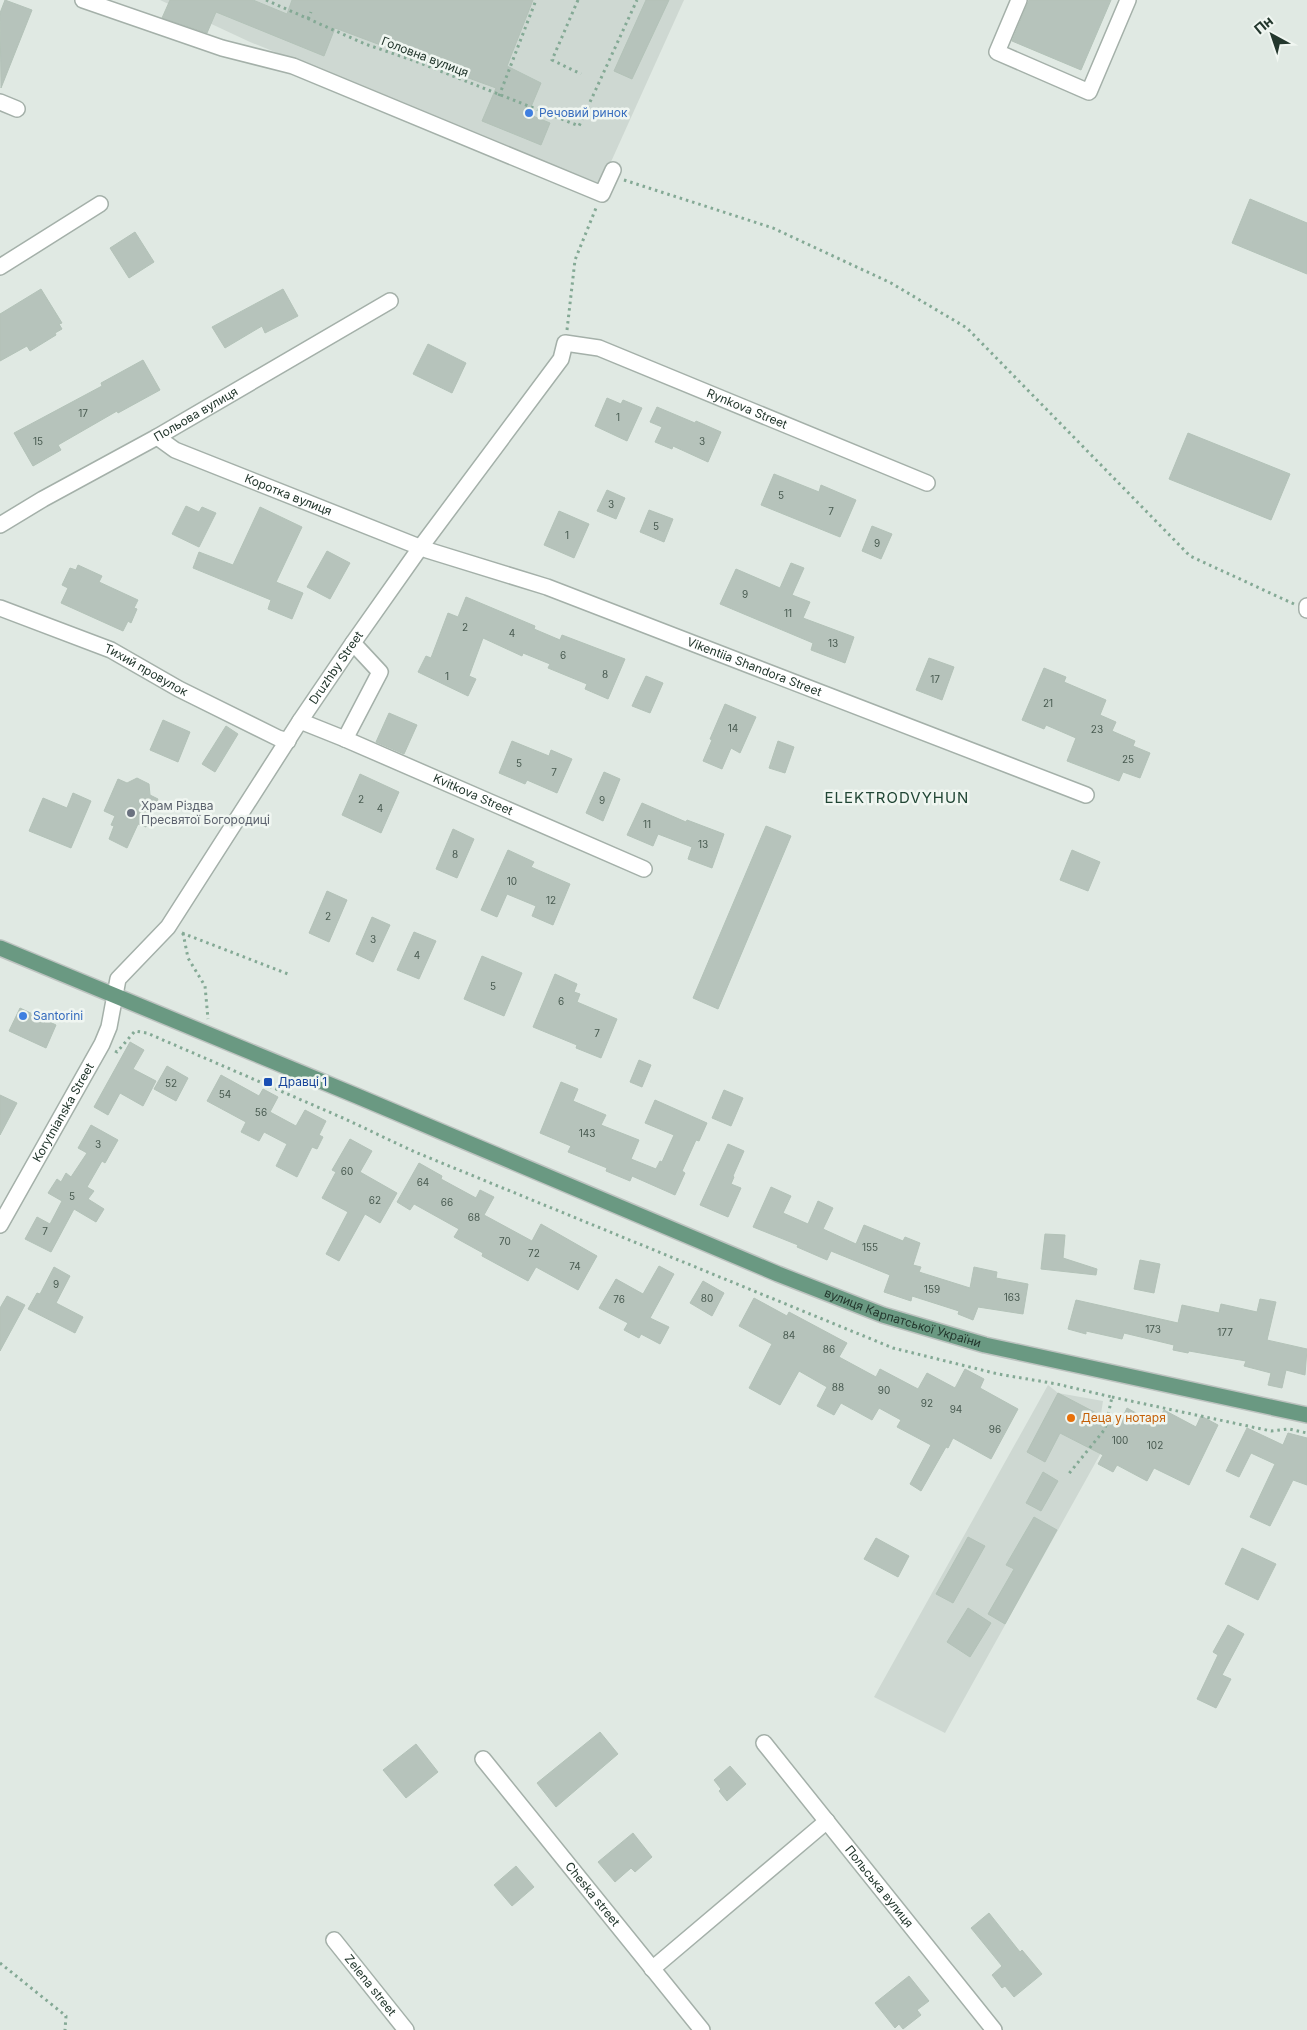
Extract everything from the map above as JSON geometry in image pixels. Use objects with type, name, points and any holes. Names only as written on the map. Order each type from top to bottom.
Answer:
[{"type":"main road","name":"вулиця Карпатської України","points":[[0,948],[517,1163],[778,1274],[883,1315],[985,1345],[1307,1415]]},
{"type":"street","points":[[83,0],[222,48],[293,66],[602,194],[612,173]]},
{"type":"street","points":[[1019,0],[997,52],[1089,92],[1128,0]]},
{"type":"street","points":[[0,102],[17,109]]},
{"type":"street","points":[[0,267],[100,204]]},
{"type":"street","name":"Польова вулиця","points":[[0,525],[43,499],[158,437],[390,301]]},
{"type":"street","name":"Rynkova Street","points":[[565,343],[599,348],[927,483]]},
{"type":"street","name":"Druzhby Street","points":[[116,997],[118,979],[168,927],[300,721],[420,548],[561,358],[565,343]]},
{"type":"street","name":"Коротка вулиця","points":[[158,437],[175,450],[420,548]]},
{"type":"street","name":"Vikentiia Shandora Street","points":[[420,548],[547,588],[1086,795]]},
{"type":"street","name":"Тихий провулок","points":[[0,608],[111,650],[221,711],[288,741]]},
{"type":"street","points":[[345,739],[380,672],[353,644]]},
{"type":"street","name":"Kvitkova Street","points":[[300,721],[644,869]]},
{"type":"street","name":"Korytnianska Street","points":[[0,1225],[102,1044],[109,1027],[116,997]]},
{"type":"street","name":"Польська вулиця","points":[[764,1743],[994,2030]]},
{"type":"street","name":"Cheska street","points":[[483,1759],[702,2030]]},
{"type":"street","points":[[652,1969],[827,1821]]},
{"type":"street","name":"Zelena street","points":[[334,1940],[406,2030]]},
{"type":"path","name":"Головна вулиця","points":[[266,0],[308,19],[432,66],[498,96],[579,126],[637,0]]},
{"type":"path","points":[[498,96],[536,0]]},
{"type":"path","points":[[578,0],[552,60],[582,74]]},
{"type":"path","points":[[308,19],[311,12]]},
{"type":"path","points":[[452,76],[453,72]]},
{"type":"path","points":[[473,85],[474,80]]},
{"type":"path","points":[[612,173],[773,228],[891,282],[967,328],[1190,556],[1307,608]]},
{"type":"path","points":[[565,343],[575,260],[602,194]]},
{"type":"path","points":[[168,927],[288,974]]},
{"type":"path","points":[[183,933],[188,958],[205,986],[208,1014],[206,1034]]},
{"type":"path","points":[[102,1044],[117,1052],[135,1031],[147,1033],[343,1118],[415,1152],[893,1348],[998,1374],[1058,1384],[1271,1431],[1288,1429],[1307,1433]]},
{"type":"path","points":[[1067,1476],[1105,1429],[1112,1397]]},
{"type":"path","points":[[0,1963],[66,2016],[65,2030]]},
{"type":"shaded area","name":"Речовий ринок","points":[[160,0],[684,0],[601,184],[250,42]]},
{"type":"shaded area","points":[[1048,1385],[1058,1393],[1103,1401],[1099,1427],[1112,1433],[945,1733],[874,1697]]},
{"type":"building","points":[[5,0],[32,10],[1,88],[0,13]]},
{"type":"building","points":[[170,0],[253,0],[287,14],[292,0],[533,0],[507,66],[541,83],[528,114],[550,123],[541,145],[482,121],[496,88],[335,28],[324,56],[216,12],[207,33],[162,18]]},
{"type":"building","points":[[646,0],[669,0],[632,79],[614,71]]},
{"type":"building","points":[[1029,0],[1111,0],[1081,70],[1012,41]]},
{"type":"building","points":[[1250,199],[1307,223],[1307,274],[1232,243]]},
{"type":"building","points":[[135,232],[154,262],[129,278],[110,248]]},
{"type":"building","points":[[41,289],[62,323],[59,324],[62,329],[55,333],[56,335],[30,351],[27,346],[0,361],[0,314]]},
{"type":"building","points":[[283,289],[298,316],[265,333],[262,326],[225,348],[212,327]]},
{"type":"building","points":[[428,344],[466,363],[452,393],[413,374]]},
{"type":"building","points":[[143,360],[160,390],[118,413],[117,411],[58,445],[61,450],[33,466],[14,433],[102,386],[101,383]]},
{"type":"building","points":[[607,398],[621,404],[623,400],[642,408],[627,441],[595,426]]},
{"type":"building","points":[[657,407],[721,432],[708,462],[673,446],[672,449],[655,442],[662,427],[650,422]]},
{"type":"building","points":[[1188,433],[1290,474],[1271,520],[1169,479]]},
{"type":"building","points":[[774,474],[819,492],[821,485],[856,500],[840,537],[761,505]]},
{"type":"building","points":[[607,490],[625,498],[616,519],[597,511]]},
{"type":"building","points":[[186,506],[199,512],[202,507],[216,513],[199,547],[172,534]]},
{"type":"building","points":[[260,507],[302,527],[276,582],[303,593],[292,619],[268,609],[271,600],[193,568],[199,552],[233,565]]},
{"type":"building","points":[[649,510],[673,519],[664,542],[640,532]]},
{"type":"building","points":[[559,511],[589,524],[574,558],[544,545]]},
{"type":"building","points":[[872,526],[892,534],[881,559],[862,551]]},
{"type":"building","points":[[327,551],[350,563],[330,599],[307,587]]},
{"type":"building","points":[[791,563],[804,568],[792,595],[810,602],[803,618],[854,637],[845,663],[811,650],[813,643],[720,604],[736,569],[780,588]]},
{"type":"building","points":[[78,565],[102,576],[99,582],[138,600],[134,608],[137,609],[131,623],[128,621],[123,631],[61,603],[68,588],[62,585],[70,568],[76,570]]},
{"type":"building","points":[[466,597],[535,626],[534,629],[560,640],[562,635],[625,659],[608,699],[585,689],[587,684],[548,668],[550,664],[523,653],[522,656],[483,638],[469,676],[476,679],[468,696],[418,672],[426,656],[431,658],[448,613],[458,617]]},
{"type":"building","points":[[929,658],[954,667],[942,700],[916,690]]},
{"type":"building","points":[[1044,668],[1066,677],[1064,682],[1106,700],[1100,715],[1116,722],[1112,731],[1135,741],[1133,746],[1150,753],[1140,778],[1123,772],[1119,781],[1067,761],[1076,738],[1046,725],[1044,729],[1022,720]]},
{"type":"building","points":[[646,676],[663,683],[650,713],[632,706]]},
{"type":"building","points":[[725,704],[756,717],[740,753],[731,748],[722,769],[703,761]]},
{"type":"building","points":[[389,713],[417,725],[404,754],[376,742]]},
{"type":"building","points":[[163,720],[190,732],[178,762],[150,750]]},
{"type":"building","points":[[226,726],[238,734],[215,772],[202,764]]},
{"type":"building","points":[[512,741],[549,756],[551,750],[572,759],[557,793],[527,780],[525,784],[499,773]]},
{"type":"building","points":[[778,741],[794,747],[785,773],[769,768]]},
{"type":"building","points":[[604,772],[620,779],[603,821],[586,813]]},
{"type":"building","points":[[360,774],[399,792],[381,833],[342,815]]},
{"type":"building","name":"Храм Різдва Пресвятої Богородиці","points":[[137,778],[149,784],[150,795],[158,799],[146,827],[138,824],[127,848],[109,839],[114,826],[111,825],[115,816],[104,811],[118,779],[127,783]]},
{"type":"building","points":[[73,793],[91,801],[71,848],[29,831],[43,798],[67,808]]},
{"type":"building","points":[[642,803],[686,822],[687,820],[724,834],[712,868],[688,859],[692,847],[658,834],[653,846],[627,835]]},
{"type":"building","points":[[766,826],[791,836],[718,1009],[693,998]]},
{"type":"building","points":[[453,829],[474,839],[457,878],[436,869]]},
{"type":"building","points":[[508,850],[534,862],[531,867],[570,884],[553,925],[532,916],[536,906],[507,894],[497,917],[481,910]]},
{"type":"building","points":[[1072,850],[1100,862],[1088,891],[1060,880]]},
{"type":"building","points":[[327,891],[347,900],[329,942],[309,933]]},
{"type":"building","points":[[372,917],[390,925],[373,962],[356,954]]},
{"type":"building","points":[[414,932],[436,941],[419,979],[397,970]]},
{"type":"building","points":[[482,956],[522,973],[504,1016],[464,999]]},
{"type":"building","points":[[555,974],[577,984],[574,992],[580,994],[577,1002],[617,1019],[601,1058],[576,1048],[577,1045],[533,1027]]},
{"type":"building","points":[[20,1008],[56,1025],[46,1048],[9,1031]]},
{"type":"building","points":[[130,1042],[144,1050],[133,1069],[156,1081],[143,1106],[120,1093],[108,1115],[94,1107]]},
{"type":"building","points":[[639,1060],[651,1065],[642,1087],[630,1082]]},
{"type":"building","points":[[167,1066],[188,1078],[176,1101],[154,1089]]},
{"type":"building","points":[[221,1075],[259,1096],[263,1089],[278,1097],[270,1112],[296,1126],[305,1110],[326,1121],[319,1135],[323,1137],[317,1149],[312,1147],[297,1177],[276,1166],[287,1144],[264,1132],[259,1141],[241,1132],[246,1122],[207,1101]]},
{"type":"building","points":[[561,1082],[578,1089],[573,1101],[606,1115],[601,1125],[639,1140],[631,1159],[656,1169],[660,1161],[662,1162],[674,1135],[645,1123],[655,1100],[707,1123],[699,1141],[696,1140],[682,1171],[685,1173],[675,1195],[632,1176],[630,1181],[606,1171],[607,1168],[568,1152],[571,1146],[540,1133]]},
{"type":"building","points":[[724,1090],[743,1098],[731,1126],[712,1118]]},
{"type":"building","points":[[0,1095],[17,1103],[0,1135]]},
{"type":"building","points":[[91,1125],[118,1140],[105,1163],[102,1161],[87,1187],[94,1191],[88,1199],[104,1209],[96,1222],[74,1209],[51,1252],[25,1239],[37,1217],[50,1224],[62,1201],[48,1193],[57,1179],[61,1182],[66,1173],[71,1177],[87,1153],[78,1148]]},
{"type":"building","points":[[350,1139],[372,1151],[360,1172],[397,1193],[380,1223],[365,1214],[339,1261],[326,1254],[348,1212],[322,1198],[336,1172],[332,1170]]},
{"type":"building","points":[[728,1144],[744,1151],[731,1184],[741,1188],[728,1217],[700,1205]]},
{"type":"building","points":[[419,1163],[442,1176],[441,1179],[476,1198],[480,1190],[494,1197],[484,1215],[532,1241],[541,1224],[597,1256],[578,1290],[536,1267],[528,1281],[482,1256],[483,1253],[454,1237],[459,1229],[414,1204],[410,1210],[397,1202]]},
{"type":"building","points":[[771,1187],[791,1196],[783,1213],[808,1224],[818,1201],[833,1208],[823,1229],[856,1244],[864,1225],[903,1241],[905,1237],[920,1243],[913,1265],[921,1267],[919,1272],[970,1288],[974,1267],[997,1272],[996,1278],[1028,1284],[1023,1314],[978,1307],[973,1320],[958,1314],[959,1311],[912,1296],[911,1301],[884,1292],[890,1275],[831,1251],[827,1260],[797,1247],[798,1245],[753,1227]]},
{"type":"building","points":[[1045,1234],[1065,1235],[1063,1258],[1097,1269],[1096,1275],[1041,1269]]},
{"type":"building","points":[[1140,1260],[1160,1264],[1154,1293],[1134,1289]]},
{"type":"building","points":[[659,1266],[674,1274],[650,1318],[669,1327],[660,1344],[641,1334],[639,1338],[624,1330],[628,1323],[599,1308],[616,1279],[643,1294]]},
{"type":"building","points":[[54,1267],[70,1276],[56,1303],[83,1317],[75,1333],[28,1309],[37,1293],[40,1294]]},
{"type":"building","points":[[703,1281],[724,1293],[712,1316],[690,1303]]},
{"type":"building","points":[[7,1296],[25,1305],[0,1351],[0,1308]]},
{"type":"building","points":[[754,1298],[787,1316],[789,1312],[847,1343],[839,1357],[876,1377],[880,1369],[918,1389],[927,1373],[955,1388],[965,1369],[984,1379],[980,1388],[1018,1409],[991,1459],[953,1438],[921,1491],[910,1484],[931,1445],[897,1427],[901,1420],[879,1408],[872,1420],[841,1403],[834,1415],[817,1406],[827,1387],[799,1371],[780,1405],[749,1388],[772,1344],[739,1326]]},
{"type":"building","points":[[1260,1299],[1276,1302],[1267,1340],[1307,1349],[1305,1375],[1286,1370],[1282,1388],[1268,1385],[1271,1373],[1244,1366],[1246,1361],[1173,1350],[1174,1345],[1124,1333],[1122,1339],[1086,1331],[1086,1334],[1068,1329],[1076,1300],[1178,1323],[1182,1305],[1219,1313],[1221,1304],[1257,1312]]},
{"type":"building","points":[[1058,1393],[1119,1425],[1127,1408],[1156,1424],[1164,1410],[1196,1427],[1201,1416],[1218,1425],[1189,1485],[1154,1468],[1147,1481],[1117,1465],[1113,1472],[1098,1464],[1103,1455],[1060,1433],[1045,1462],[1027,1452]]},
{"type":"building","points":[[1247,1428],[1283,1445],[1288,1433],[1307,1438],[1307,1485],[1293,1480],[1270,1526],[1250,1517],[1275,1464],[1251,1453],[1239,1477],[1226,1471]]},
{"type":"building","points":[[1043,1472],[1058,1481],[1041,1511],[1026,1503]]},
{"type":"building","points":[[1034,1517],[1057,1530],[1005,1624],[988,1614],[1014,1569],[1006,1565]]},
{"type":"building","points":[[968,1537],[985,1546],[953,1603],[936,1594]]},
{"type":"building","points":[[876,1538],[909,1556],[898,1577],[864,1559]]},
{"type":"building","points":[[1242,1548],[1276,1564],[1258,1600],[1225,1584]]},
{"type":"building","points":[[968,1608],[991,1623],[970,1657],[947,1642]]},
{"type":"building","points":[[1228,1625],[1244,1634],[1222,1675],[1231,1679],[1216,1708],[1197,1699],[1218,1655],[1213,1652]]},
{"type":"building","points":[[600,1732],[618,1754],[556,1807],[537,1783]]},
{"type":"building","points":[[416,1744],[438,1772],[406,1798],[383,1770]]},
{"type":"building","points":[[730,1766],[746,1784],[727,1801],[719,1791],[721,1789],[714,1780]]},
{"type":"building","points":[[633,1833],[652,1857],[635,1872],[631,1868],[615,1882],[598,1862]]},
{"type":"building","points":[[516,1866],[534,1887],[512,1906],[494,1885]]},
{"type":"building","points":[[989,1913],[1020,1952],[1022,1950],[1042,1974],[1014,1997],[1005,1986],[1002,1988],[992,1975],[1002,1966],[971,1928]]},
{"type":"building","points":[[909,1976],[929,2001],[917,2010],[921,2015],[903,2029],[899,2024],[895,2028],[875,2003]]},
{"type":"place","name":"Речовий ринок","points":[[529,113]]},
{"type":"place","name":"Храм Різдва Пресвятої Богородиці","points":[[131,813]]},
{"type":"place","name":"Santorini","points":[[23,1016]]},
{"type":"place","name":"Дравці 1","points":[[268,1082]]},
{"type":"place","name":"Деца у нотаря","points":[[1071,1418]]},
{"type":"district","name":"ELEKTRODVYHUN","points":[[897,798]]}]
